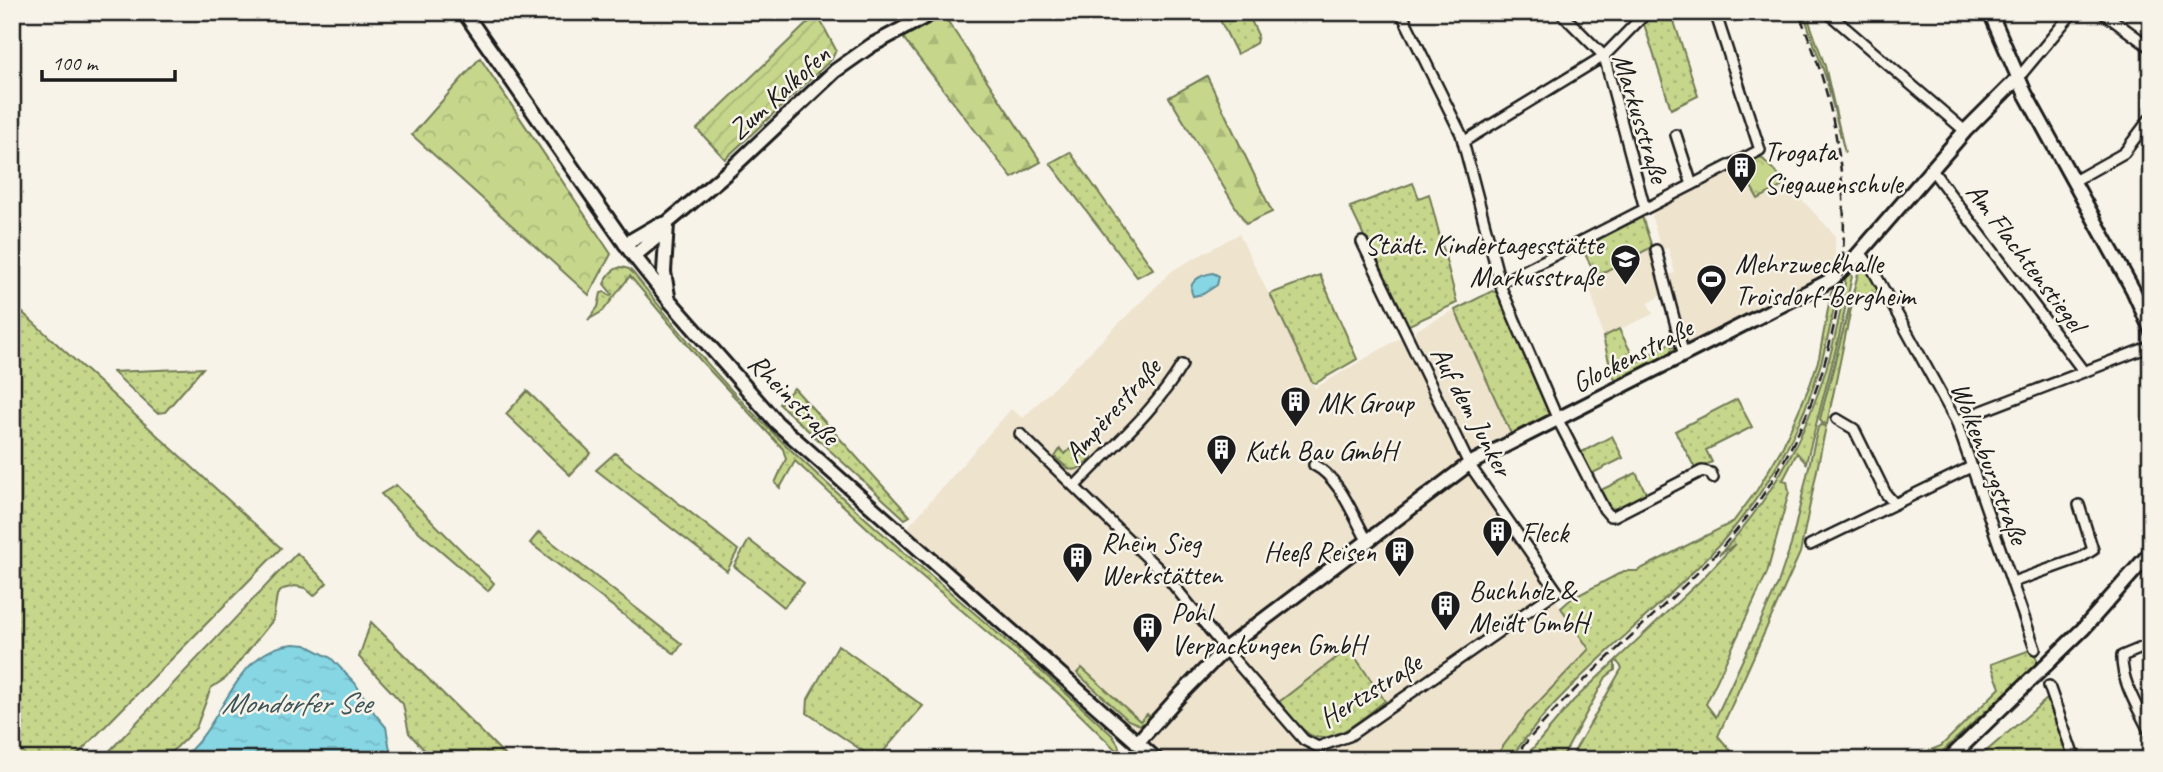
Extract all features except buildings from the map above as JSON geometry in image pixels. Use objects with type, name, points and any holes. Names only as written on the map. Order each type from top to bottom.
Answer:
[{"type":"street","name":"Rheinstraße","points":[[464,12],[634,256],[777,423],[1157,760]]},
{"type":"street","name":"Zum Kalkofen","points":[[634,256],[835,71],[872,45],[934,12]]},
{"type":"street","points":[[1401,12],[1463,142],[1500,283],[1558,420],[1604,509],[1610,516],[1617,514],[1702,471],[1710,472],[1713,478]]},
{"type":"street","name":"Markusstraße","points":[[1560,12],[1604,56],[1644,209]]},
{"type":"street","points":[[1463,142],[1604,56],[1647,12]]},
{"type":"street","points":[[1500,283],[1759,150],[1715,12]]},
{"type":"street","points":[[1828,12],[1965,131]]},
{"type":"street","points":[[1990,12],[2019,78],[2146,315],[2151,330]]},
{"type":"street","name":"Glockenstraße","points":[[1138,743],[1225,649],[1469,464],[1831,280],[1860,252],[1965,131],[2019,78],[2073,12]]},
{"type":"street","points":[[2102,12],[2151,48]]},
{"type":"street","points":[[2074,181],[2124,153],[2151,117]]},
{"type":"street","points":[[1676,135],[1692,185]]},
{"type":"street","name":"Am Flachtenstiegel","points":[[1932,170],[2084,372]]},
{"type":"street","name":"Zum Kalkofen","points":[[625,244],[656,226],[667,223]]},
{"type":"street","points":[[667,223],[664,272],[669,300]]},
{"type":"street","name":"Auf dem Junker","points":[[1362,242],[1469,464],[1557,591]]},
{"type":"street","points":[[1656,250],[1684,356]]},
{"type":"street","name":"Wolkenburgstraße","points":[[1860,252],[1874,270],[1956,421],[2035,649]]},
{"type":"street","points":[[1956,421],[2151,346]]},
{"type":"street","name":"Ampèrestraße","points":[[1075,486],[1156,402],[1182,365]]},
{"type":"street","points":[[1838,419],[1854,429],[1886,494],[1894,503]]},
{"type":"street","name":"Ampèrestraße","points":[[1020,434],[1167,577],[1225,649]]},
{"type":"street","points":[[1314,465],[1325,471],[1334,482],[1367,540]]},
{"type":"street","points":[[1810,545],[1971,467]]},
{"type":"street","name":"Wolkenburgstraße","points":[[2013,582],[2080,558],[2093,550],[2079,505]]},
{"type":"street","points":[[1948,760],[2083,629],[2151,552]]},
{"type":"street","name":"Hertzstraße","points":[[1225,649],[1304,740],[1323,747],[1349,736],[1557,591]]},
{"type":"street","points":[[2151,644],[2126,653],[2121,661],[2123,673],[2151,735]]},
{"type":"street","points":[[2049,686],[2076,760]]},
{"type":"shaded area","points":[[1733,170],[1740,184],[1748,180],[1758,199],[1787,184],[1835,235],[1835,267],[1792,293],[1690,346],[1684,343],[1667,275],[1675,273],[1668,248],[1661,250],[1652,217],[1654,211]]},
{"type":"shaded area","points":[[1239,234],[1315,388],[1400,338],[1432,402],[1449,405],[1414,333],[1455,310],[1512,436],[1482,451],[1471,451],[1511,535],[1590,649],[1558,680],[1493,760],[1170,760],[907,528],[1011,409],[1023,418],[1173,270]]},
{"type":"shaded area","name":"Städt. Kindertagesstätte Markusstraße","points":[[1652,247],[1663,294],[1648,303],[1653,314],[1603,337],[1588,280]]},
{"type":"green space","points":[[1216,12],[1247,12],[1258,35],[1256,43],[1237,54]]},
{"type":"green space","points":[[1655,12],[1671,12],[1698,96],[1671,109],[1644,24]]},
{"type":"green space","points":[[1803,12],[1816,12],[1809,21],[1825,66],[1845,153],[1826,78]]},
{"type":"green space","points":[[817,14],[836,50],[832,59],[725,159],[697,129]]},
{"type":"green space","points":[[943,14],[1041,162],[1012,178],[901,35]]},
{"type":"green space","points":[[480,58],[611,254],[589,295],[412,135]]},
{"type":"green space","points":[[1207,76],[1272,212],[1246,224],[1169,97]]},
{"type":"green space","points":[[1070,152],[1153,269],[1137,277],[1050,163]]},
{"type":"green space","points":[[1761,157],[1787,184],[1758,199],[1748,181],[1740,184],[1733,170]]},
{"type":"green space","points":[[1413,183],[1419,198],[1429,194],[1457,303],[1407,326],[1350,207]]},
{"type":"green space","points":[[1642,217],[1652,247],[1596,276],[1582,248]]},
{"type":"green space","points":[[621,267],[634,274],[694,348],[759,419],[845,500],[1112,735],[1121,755],[1058,693],[889,548],[795,461],[780,488],[775,483],[786,459],[783,449],[701,361],[630,276],[603,311],[588,320],[598,307],[601,293],[605,292],[610,296],[612,294],[604,284],[610,273]]},
{"type":"green space","points":[[1859,270],[1869,272],[1879,291],[1868,296],[1854,294],[1827,424],[1822,423],[1820,419]]},
{"type":"green space","points":[[1849,273],[1852,276],[1839,337],[1806,463],[1797,453],[1783,480],[1787,481],[1789,492],[1767,573],[1706,704],[1716,717],[1777,586],[1791,545],[1818,427],[1826,426],[1800,553],[1718,736],[1739,760],[1574,760],[1571,757],[1622,668],[1616,660],[1735,544],[1719,555],[1768,494],[1788,460],[1819,389],[1840,314],[1846,275]]},
{"type":"green space","points":[[1320,275],[1357,359],[1316,383],[1312,382],[1270,294]]},
{"type":"green space","points":[[1838,282],[1824,354],[1813,388],[1783,454],[1744,516],[1700,565],[1556,702],[1509,760],[1493,760],[1527,714],[1589,649],[1561,608],[1571,599],[1624,571],[1637,571],[1733,522],[1757,490],[1783,446],[1810,385],[1819,358],[1831,293]]},
{"type":"green space","points":[[1492,291],[1501,294],[1553,415],[1512,436],[1455,310]]},
{"type":"green space","points":[[12,303],[281,548],[72,760],[12,760]]},
{"type":"green space","points":[[1619,329],[1636,362],[1670,343],[1676,348],[1671,351],[1672,354],[1617,382],[1612,374],[1603,337]]},
{"type":"green space","points":[[203,368],[165,412],[157,413],[113,372]]},
{"type":"green space","points":[[794,388],[910,516],[905,519],[779,404]]},
{"type":"green space","points":[[527,391],[591,453],[570,475],[506,414]]},
{"type":"green space","points":[[1737,399],[1752,427],[1706,450],[1712,462],[1696,470],[1675,431]]},
{"type":"green space","points":[[1612,436],[1623,458],[1591,474],[1580,453]]},
{"type":"green space","points":[[1060,449],[1065,454],[1070,449],[1080,458],[1086,451],[1092,457],[1082,467],[1070,469],[1055,457]]},
{"type":"green space","points":[[615,453],[738,550],[727,571],[596,470]]},
{"type":"green space","points":[[1636,473],[1647,495],[1615,511],[1610,510],[1599,491]]},
{"type":"green space","points":[[396,485],[494,583],[488,591],[410,524],[381,494]]},
{"type":"green space","points":[[539,532],[682,644],[675,654],[530,543]]},
{"type":"green space","points":[[749,540],[804,583],[784,607],[734,566]]},
{"type":"green space","points":[[297,553],[327,583],[314,596],[305,588],[295,586],[283,589],[277,595],[273,620],[226,678],[211,688],[196,728],[160,760],[101,760]]},
{"type":"green space","points":[[371,622],[510,760],[433,760],[409,733],[403,704],[359,657]]},
{"type":"green space","points":[[838,645],[923,706],[876,760],[807,713],[808,699]]},
{"type":"green space","points":[[1349,648],[1385,701],[1338,734],[1318,737],[1309,734],[1279,702]]},
{"type":"green space","points":[[2033,649],[2038,663],[1933,760],[1906,760],[1941,746],[2000,688],[1991,664]]},
{"type":"green space","points":[[1615,661],[1615,670],[1606,677],[1561,760],[1523,760],[1573,701]]},
{"type":"green space","points":[[1082,668],[1140,721],[1147,714],[1151,718],[1140,725],[1128,720],[1077,673]]},
{"type":"green space","points":[[2047,699],[2070,758],[1976,760]]},
{"type":"water","points":[[1213,273],[1219,276],[1217,285],[1203,294],[1193,296],[1193,283],[1203,275]]},
{"type":"water","name":"Mondorfer See","points":[[294,644],[306,645],[331,658],[355,683],[386,727],[390,750],[385,760],[178,760],[194,747],[242,675],[256,660],[273,649]]},
{"type":"railway","points":[[1512,760],[1562,703],[1723,546],[1767,488],[1802,426],[1826,359],[1840,291],[1844,220],[1838,150],[1823,80],[1798,12]]},
{"type":"place","name":"Trogata Siegauenschule","points":[[1741,194]]},
{"type":"place","name":"Städt. Kindertagesstätte Markusstraße","points":[[1626,287]]},
{"type":"place","name":"Mehrzweckhalle Troisdorf-Bergheim","points":[[1712,306]]},
{"type":"place","name":"MK Group","points":[[1295,429]]},
{"type":"place","name":"Kuth Bau GmbH","points":[[1222,477]]},
{"type":"place","name":"Fleck","points":[[1498,559]]},
{"type":"place","name":"Heeß Reisen","points":[[1399,578]]},
{"type":"place","name":"Rhein Sieg Werkstätten","points":[[1078,585]]},
{"type":"place","name":"Buchholz & Meidt GmbH","points":[[1446,633]]},
{"type":"place","name":"Pohl Verpackungen GmbH","points":[[1148,655]]}]
